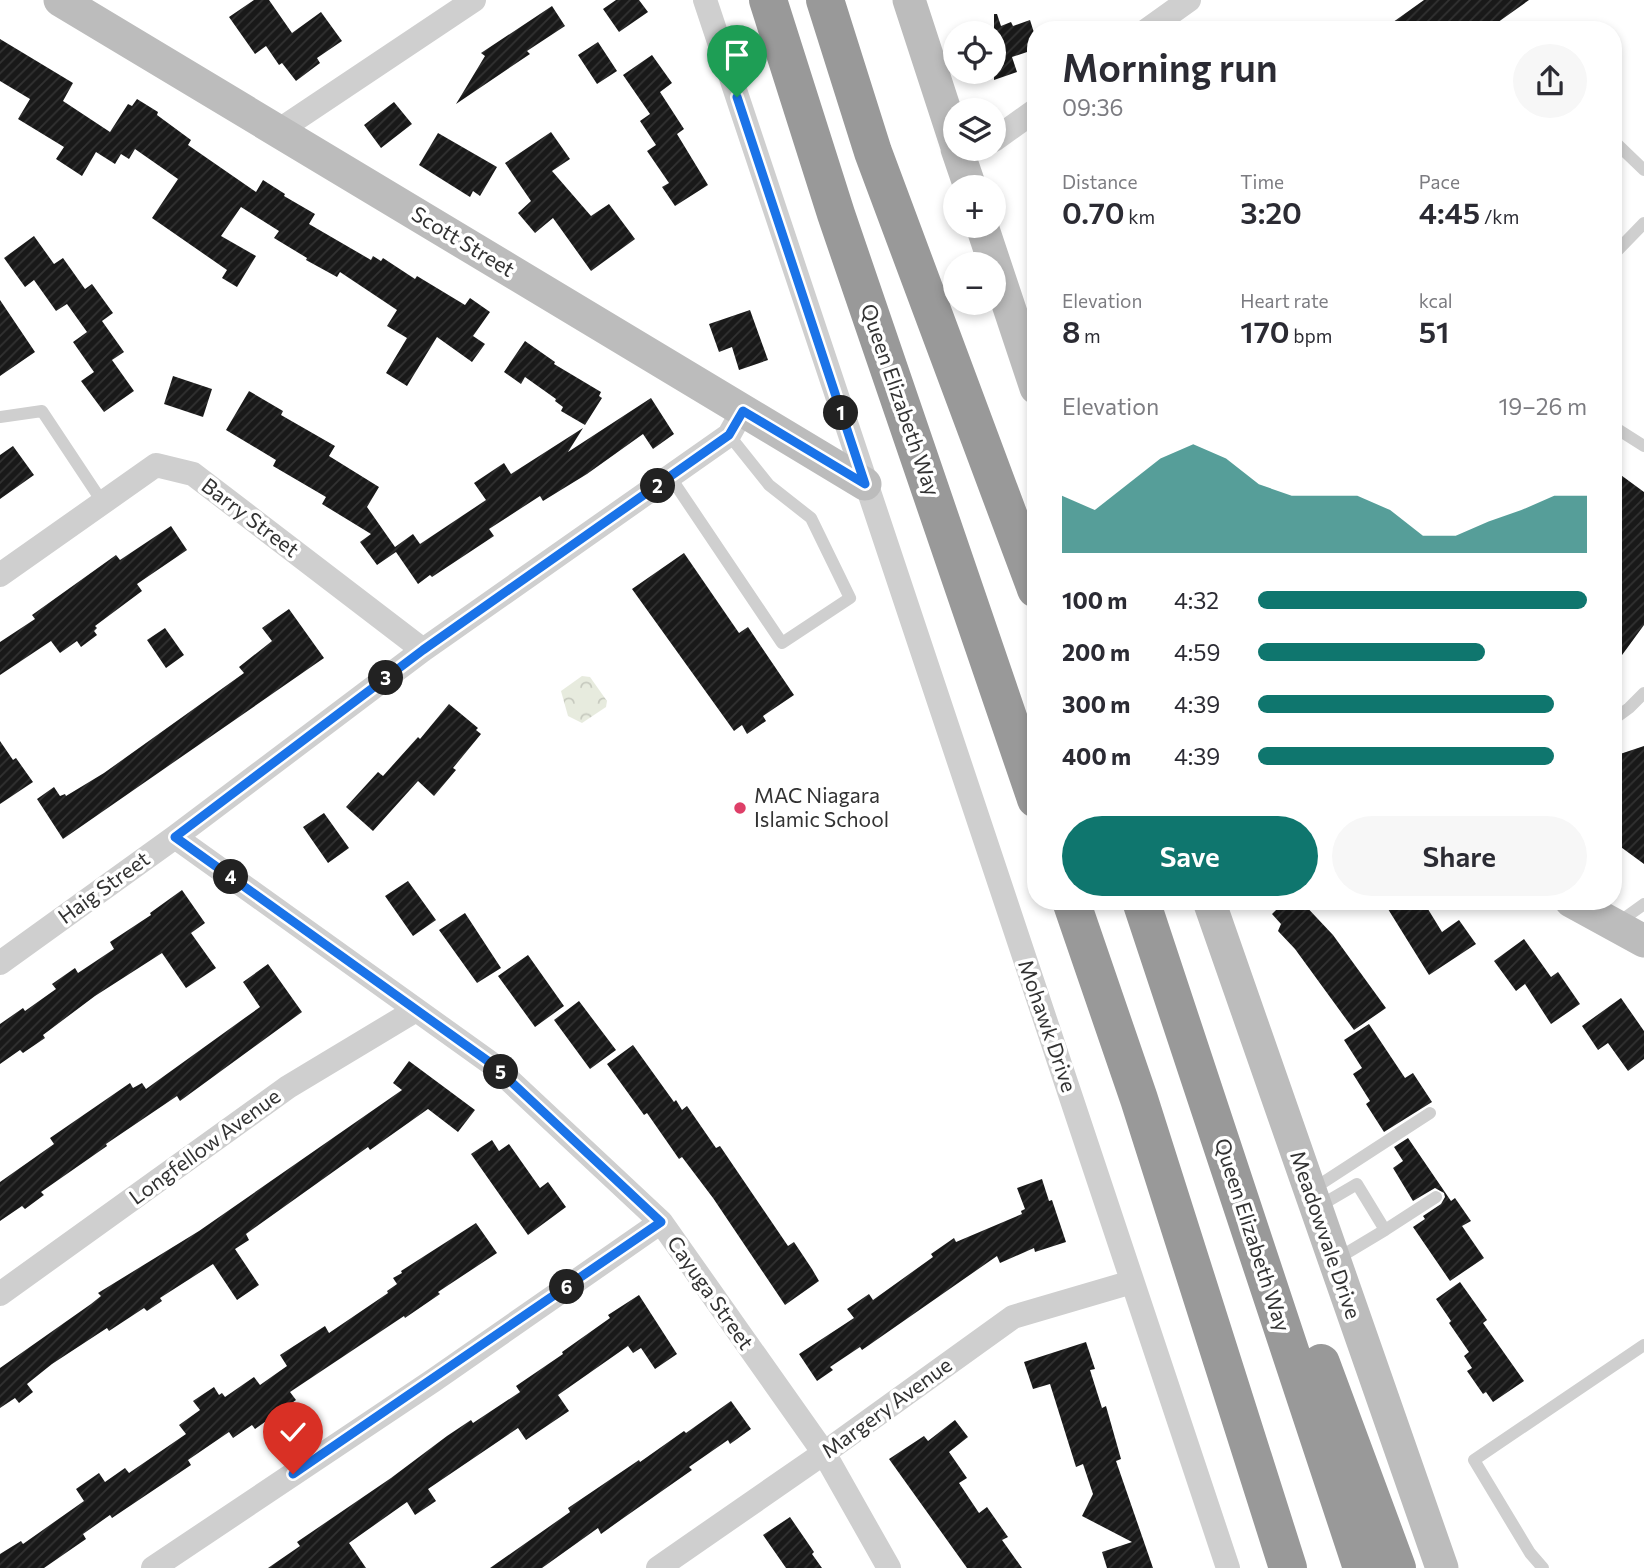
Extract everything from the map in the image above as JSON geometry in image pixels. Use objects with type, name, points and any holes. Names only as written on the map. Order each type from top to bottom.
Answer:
[{"type":"highway","name":"Queen Elizabeth Way","points":[[766,0],[840,227],[1027,773]]},
{"type":"highway","points":[[825,0],[873,152],[1027,565]]},
{"type":"highway","points":[[1074,910],[1139,1099],[1288,1568]]},
{"type":"highway","name":"Queen Elizabeth Way","points":[[1145,910],[1362,1568]]},
{"type":"highway","points":[[1269,1287],[1320,1361],[1397,1568]]},
{"type":"street","name":"Scott Street","points":[[60,0],[278,131],[736,423],[865,484]]},
{"type":"street","points":[[278,131],[474,0]]},
{"type":"street","name":"Mohawk Drive","points":[[705,0],[1227,1568]]},
{"type":"street","points":[[909,0],[944,98]]},
{"type":"street","points":[[1160,21],[1189,0]]},
{"type":"street","points":[[1006,131],[1027,116]]},
{"type":"street","points":[[986,238],[1027,361]]},
{"type":"street","name":"Haig Street","points":[[0,963],[175,837],[423,650],[671,478],[736,423]]},
{"type":"street","name":"Barry Street","points":[[0,575],[156,465],[193,474],[423,650]]},
{"type":"street","name":"Cayuga Street","points":[[175,837],[492,1064],[661,1222],[824,1453],[889,1568]]},
{"type":"street","name":"Meadowvale Drive","points":[[1212,910],[1442,1568]]},
{"type":"street","points":[[1587,910],[1644,941]]},
{"type":"street","name":"Longfellow Avenue","points":[[0,1294],[288,1087],[416,1010]]},
{"type":"street","points":[[153,1568],[661,1222]]},
{"type":"street","name":"Margery Avenue","points":[[658,1568],[1013,1317],[1132,1282]]},
{"type":"lane","points":[[1622,149],[1644,170]]},
{"type":"lane","points":[[1622,246],[1644,223]]},
{"type":"lane","points":[[0,416],[42,411],[103,503]]},
{"type":"lane","points":[[671,478],[782,643],[849,598],[811,518],[769,485],[736,423]]},
{"type":"lane","points":[[1622,431],[1644,446]]},
{"type":"lane","points":[[1622,713],[1644,692]]},
{"type":"lane","points":[[1614,925],[1644,904]]},
{"type":"lane","points":[[1313,1200],[1430,1113]]},
{"type":"lane","points":[[1313,1200],[1357,1184],[1385,1230]]},
{"type":"lane","points":[[1334,1261],[1436,1197]]},
{"type":"lane","points":[[1543,1568],[1530,1553],[1474,1461],[1644,1345]]},
{"type":"green space","points":[[582,676],[590,677],[607,701],[606,707],[582,723],[568,716],[561,691]]},
{"type":"building","points":[[254,0],[269,0],[292,33],[321,12],[342,41],[317,58],[320,63],[296,81],[282,63],[279,65],[266,46],[255,54],[229,17]]},
{"type":"building","points":[[616,0],[639,0],[648,12],[619,32],[603,9]]},
{"type":"building","points":[[1424,0],[1529,0],[1500,21],[1395,21]]},
{"type":"building","points":[[552,6],[565,26],[527,51],[530,54],[456,104],[485,56],[481,53]]},
{"type":"building","points":[[1027,21],[1027,52],[1012,57],[1017,72],[1006,76],[1006,24],[1011,22],[1013,26]]},
{"type":"building","points":[[0,39],[73,83],[63,101],[110,132],[128,104],[132,106],[137,99],[158,112],[157,115],[191,140],[188,145],[256,192],[263,180],[315,214],[309,224],[371,260],[373,256],[381,261],[383,258],[415,279],[417,276],[465,305],[470,298],[490,312],[473,336],[485,344],[472,362],[437,337],[407,386],[386,373],[407,338],[387,326],[397,310],[340,272],[337,277],[306,260],[307,258],[274,238],[279,231],[241,207],[221,236],[256,256],[237,287],[222,278],[227,270],[152,218],[178,179],[135,149],[129,159],[121,154],[115,164],[96,152],[82,176],[56,159],[64,147],[18,119],[30,99],[0,81]]},
{"type":"building","points":[[598,42],[617,71],[597,84],[578,55]]},
{"type":"building","points":[[652,55],[672,83],[660,92],[684,129],[677,134],[708,185],[675,206],[662,187],[669,183],[647,151],[656,145],[640,121],[650,114],[623,75]]},
{"type":"building","points":[[394,102],[412,124],[381,148],[364,125]]},
{"type":"building","points":[[551,132],[570,159],[552,171],[591,216],[609,204],[635,239],[591,271],[553,218],[535,233],[518,213],[531,201],[505,163]]},
{"type":"building","points":[[438,133],[497,167],[480,196],[473,191],[470,197],[419,165]]},
{"type":"building","points":[[34,236],[54,264],[63,258],[85,289],[92,284],[113,313],[102,321],[124,352],[112,360],[134,391],[104,412],[81,381],[94,372],[73,342],[87,332],[67,304],[56,311],[34,280],[25,287],[4,258]]},
{"type":"building","points":[[0,300],[35,352],[0,376]]},
{"type":"building","points":[[750,310],[768,360],[739,370],[732,347],[719,352],[709,324]]},
{"type":"building","points":[[525,341],[555,362],[554,364],[601,392],[599,396],[602,398],[585,425],[561,411],[563,407],[556,399],[525,377],[521,384],[504,372]]},
{"type":"building","points":[[173,376],[212,389],[203,417],[164,404]]},
{"type":"building","points":[[249,391],[283,411],[281,415],[335,446],[329,456],[379,487],[367,507],[395,547],[413,534],[420,544],[486,500],[474,483],[504,463],[511,474],[583,428],[568,452],[651,398],[674,434],[653,449],[643,434],[587,474],[543,501],[540,496],[489,529],[494,536],[418,584],[396,552],[377,565],[360,542],[371,534],[322,504],[326,497],[273,466],[276,460],[226,430]]},
{"type":"building","points":[[13,446],[34,475],[0,499],[0,455]]},
{"type":"building","points":[[1622,476],[1644,492],[1644,625],[1622,655]]},
{"type":"building","points":[[171,526],[187,550],[137,584],[142,591],[95,626],[97,635],[81,647],[77,641],[60,653],[51,641],[0,675],[0,642],[35,619],[32,615],[116,555],[120,560]]},
{"type":"building","points":[[684,553],[739,633],[748,627],[794,695],[763,716],[766,721],[747,734],[742,725],[734,731],[632,589]]},
{"type":"building","points":[[289,609],[324,658],[63,839],[37,799],[54,787],[60,796],[66,796],[104,773],[244,673],[239,667],[272,641],[262,628]]},
{"type":"building","points":[[165,628],[184,655],[166,668],[147,640]]},
{"type":"building","points":[[449,704],[478,728],[476,730],[481,734],[434,796],[418,781],[373,831],[346,807],[378,772],[383,776],[418,737],[420,739]]},
{"type":"building","points":[[0,741],[33,782],[0,804]]},
{"type":"building","points":[[1644,746],[1644,864],[1622,848],[1622,753]]},
{"type":"building","points":[[324,813],[349,848],[328,863],[303,827]]},
{"type":"building","points":[[408,881],[436,920],[413,936],[385,896]]},
{"type":"building","points":[[182,890],[205,923],[191,933],[216,968],[186,988],[162,953],[95,996],[43,1035],[45,1038],[23,1053],[20,1050],[0,1064],[0,1024],[23,1008],[25,1011],[56,989],[52,984],[75,968],[78,973],[114,949],[110,942],[151,915],[150,913]]},
{"type":"building","points":[[1276,910],[1309,910],[1333,935],[1386,1008],[1354,1030],[1295,949],[1278,931],[1281,924],[1272,914]]},
{"type":"building","points":[[1389,910],[1429,910],[1442,932],[1459,920],[1476,944],[1429,975]]},
{"type":"building","points":[[465,913],[501,968],[477,983],[439,930]]},
{"type":"building","points":[[1524,939],[1551,977],[1558,972],[1580,1004],[1551,1024],[1525,984],[1516,991],[1494,961]]},
{"type":"building","points":[[528,955],[564,1006],[535,1027],[498,976]]},
{"type":"building","points":[[268,964],[302,1012],[180,1101],[177,1096],[106,1144],[107,1146],[41,1192],[44,1195],[25,1209],[22,1206],[0,1221],[0,1182],[54,1144],[50,1138],[130,1083],[133,1088],[142,1083],[146,1089],[260,1007],[243,982]]},
{"type":"building","points":[[1621,998],[1644,1031],[1644,1059],[1628,1071],[1608,1043],[1598,1050],[1582,1026]]},
{"type":"building","points":[[579,1001],[616,1050],[590,1069],[554,1020]]},
{"type":"building","points":[[1369,1024],[1405,1078],[1413,1073],[1432,1102],[1384,1132],[1366,1104],[1370,1101],[1353,1074],[1362,1068],[1344,1040]]},
{"type":"building","points":[[633,1045],[674,1102],[676,1100],[682,1110],[687,1106],[716,1148],[720,1146],[788,1246],[794,1242],[812,1269],[819,1281],[785,1305],[713,1198],[682,1157],[679,1159],[647,1113],[644,1115],[607,1064]]},
{"type":"building","points":[[409,1061],[475,1110],[458,1132],[428,1109],[370,1150],[368,1147],[246,1234],[249,1240],[235,1249],[259,1285],[237,1300],[213,1264],[160,1298],[162,1301],[147,1311],[144,1308],[109,1331],[107,1328],[52,1364],[27,1384],[33,1392],[19,1403],[15,1398],[0,1408],[0,1368],[91,1304],[101,1296],[98,1293],[199,1231],[402,1090],[393,1083]]},
{"type":"building","points":[[1408,1138],[1451,1201],[1455,1198],[1471,1221],[1462,1226],[1484,1258],[1450,1281],[1413,1227],[1425,1219],[1423,1216],[1441,1204],[1444,1193],[1435,1188],[1413,1201],[1393,1168],[1403,1161],[1394,1147]]},
{"type":"building","points":[[492,1140],[499,1151],[509,1144],[540,1188],[548,1182],[566,1207],[528,1235],[471,1154]]},
{"type":"building","points":[[1042,1179],[1066,1242],[1035,1252],[1034,1248],[1000,1263],[997,1256],[862,1350],[860,1347],[830,1367],[833,1370],[817,1381],[799,1354],[854,1318],[847,1309],[869,1294],[873,1300],[933,1257],[931,1254],[954,1238],[956,1242],[1022,1214],[1021,1211],[1025,1209],[1017,1188]]},
{"type":"building","points":[[476,1223],[497,1253],[438,1292],[440,1294],[405,1318],[404,1316],[290,1392],[296,1400],[255,1429],[252,1425],[233,1438],[229,1432],[188,1460],[191,1465],[112,1518],[110,1515],[83,1534],[86,1539],[44,1568],[0,1568],[0,1554],[21,1541],[23,1544],[84,1501],[76,1489],[99,1473],[105,1482],[125,1468],[129,1473],[186,1434],[179,1425],[200,1410],[193,1401],[214,1387],[219,1395],[222,1393],[225,1397],[254,1377],[260,1385],[287,1366],[280,1355],[325,1326],[329,1333],[388,1293],[387,1291],[397,1284],[393,1278],[402,1273],[401,1271]]},
{"type":"building","points":[[1460,1282],[1487,1320],[1483,1323],[1524,1381],[1493,1402],[1486,1392],[1483,1394],[1467,1371],[1472,1368],[1464,1356],[1469,1352],[1436,1299]]},
{"type":"building","points":[[639,1295],[677,1354],[655,1369],[641,1348],[633,1353],[628,1346],[558,1395],[569,1411],[526,1440],[518,1428],[428,1489],[436,1501],[415,1515],[407,1502],[349,1543],[366,1568],[268,1568],[300,1546],[297,1542],[447,1436],[471,1420],[473,1423],[520,1392],[516,1386],[610,1318],[608,1315]]},
{"type":"building","points":[[1086,1342],[1095,1369],[1090,1370],[1102,1408],[1106,1406],[1121,1459],[1116,1461],[1153,1568],[1107,1568],[1102,1552],[1132,1542],[1082,1516],[1093,1494],[1083,1464],[1076,1467],[1050,1384],[1033,1389],[1024,1362]]},
{"type":"building","points":[[731,1401],[751,1429],[730,1444],[728,1440],[689,1467],[692,1470],[601,1534],[598,1528],[542,1568],[490,1568],[570,1512],[568,1508]]},
{"type":"building","points":[[955,1420],[968,1437],[949,1452],[967,1478],[959,1483],[979,1513],[987,1507],[1008,1537],[1002,1540],[1022,1568],[967,1568],[889,1459],[924,1436],[928,1441]]},
{"type":"building","points":[[790,1517],[822,1568],[786,1568],[763,1535]]},
{"type":"place","name":"MAC Niagara Islamic School","points":[[740,808]]},
{"type":"route","points":[[293,1474],[434,1380],[661,1222],[492,1064],[175,837],[423,650],[729,435],[743,411],[865,484],[737,97]]}]
